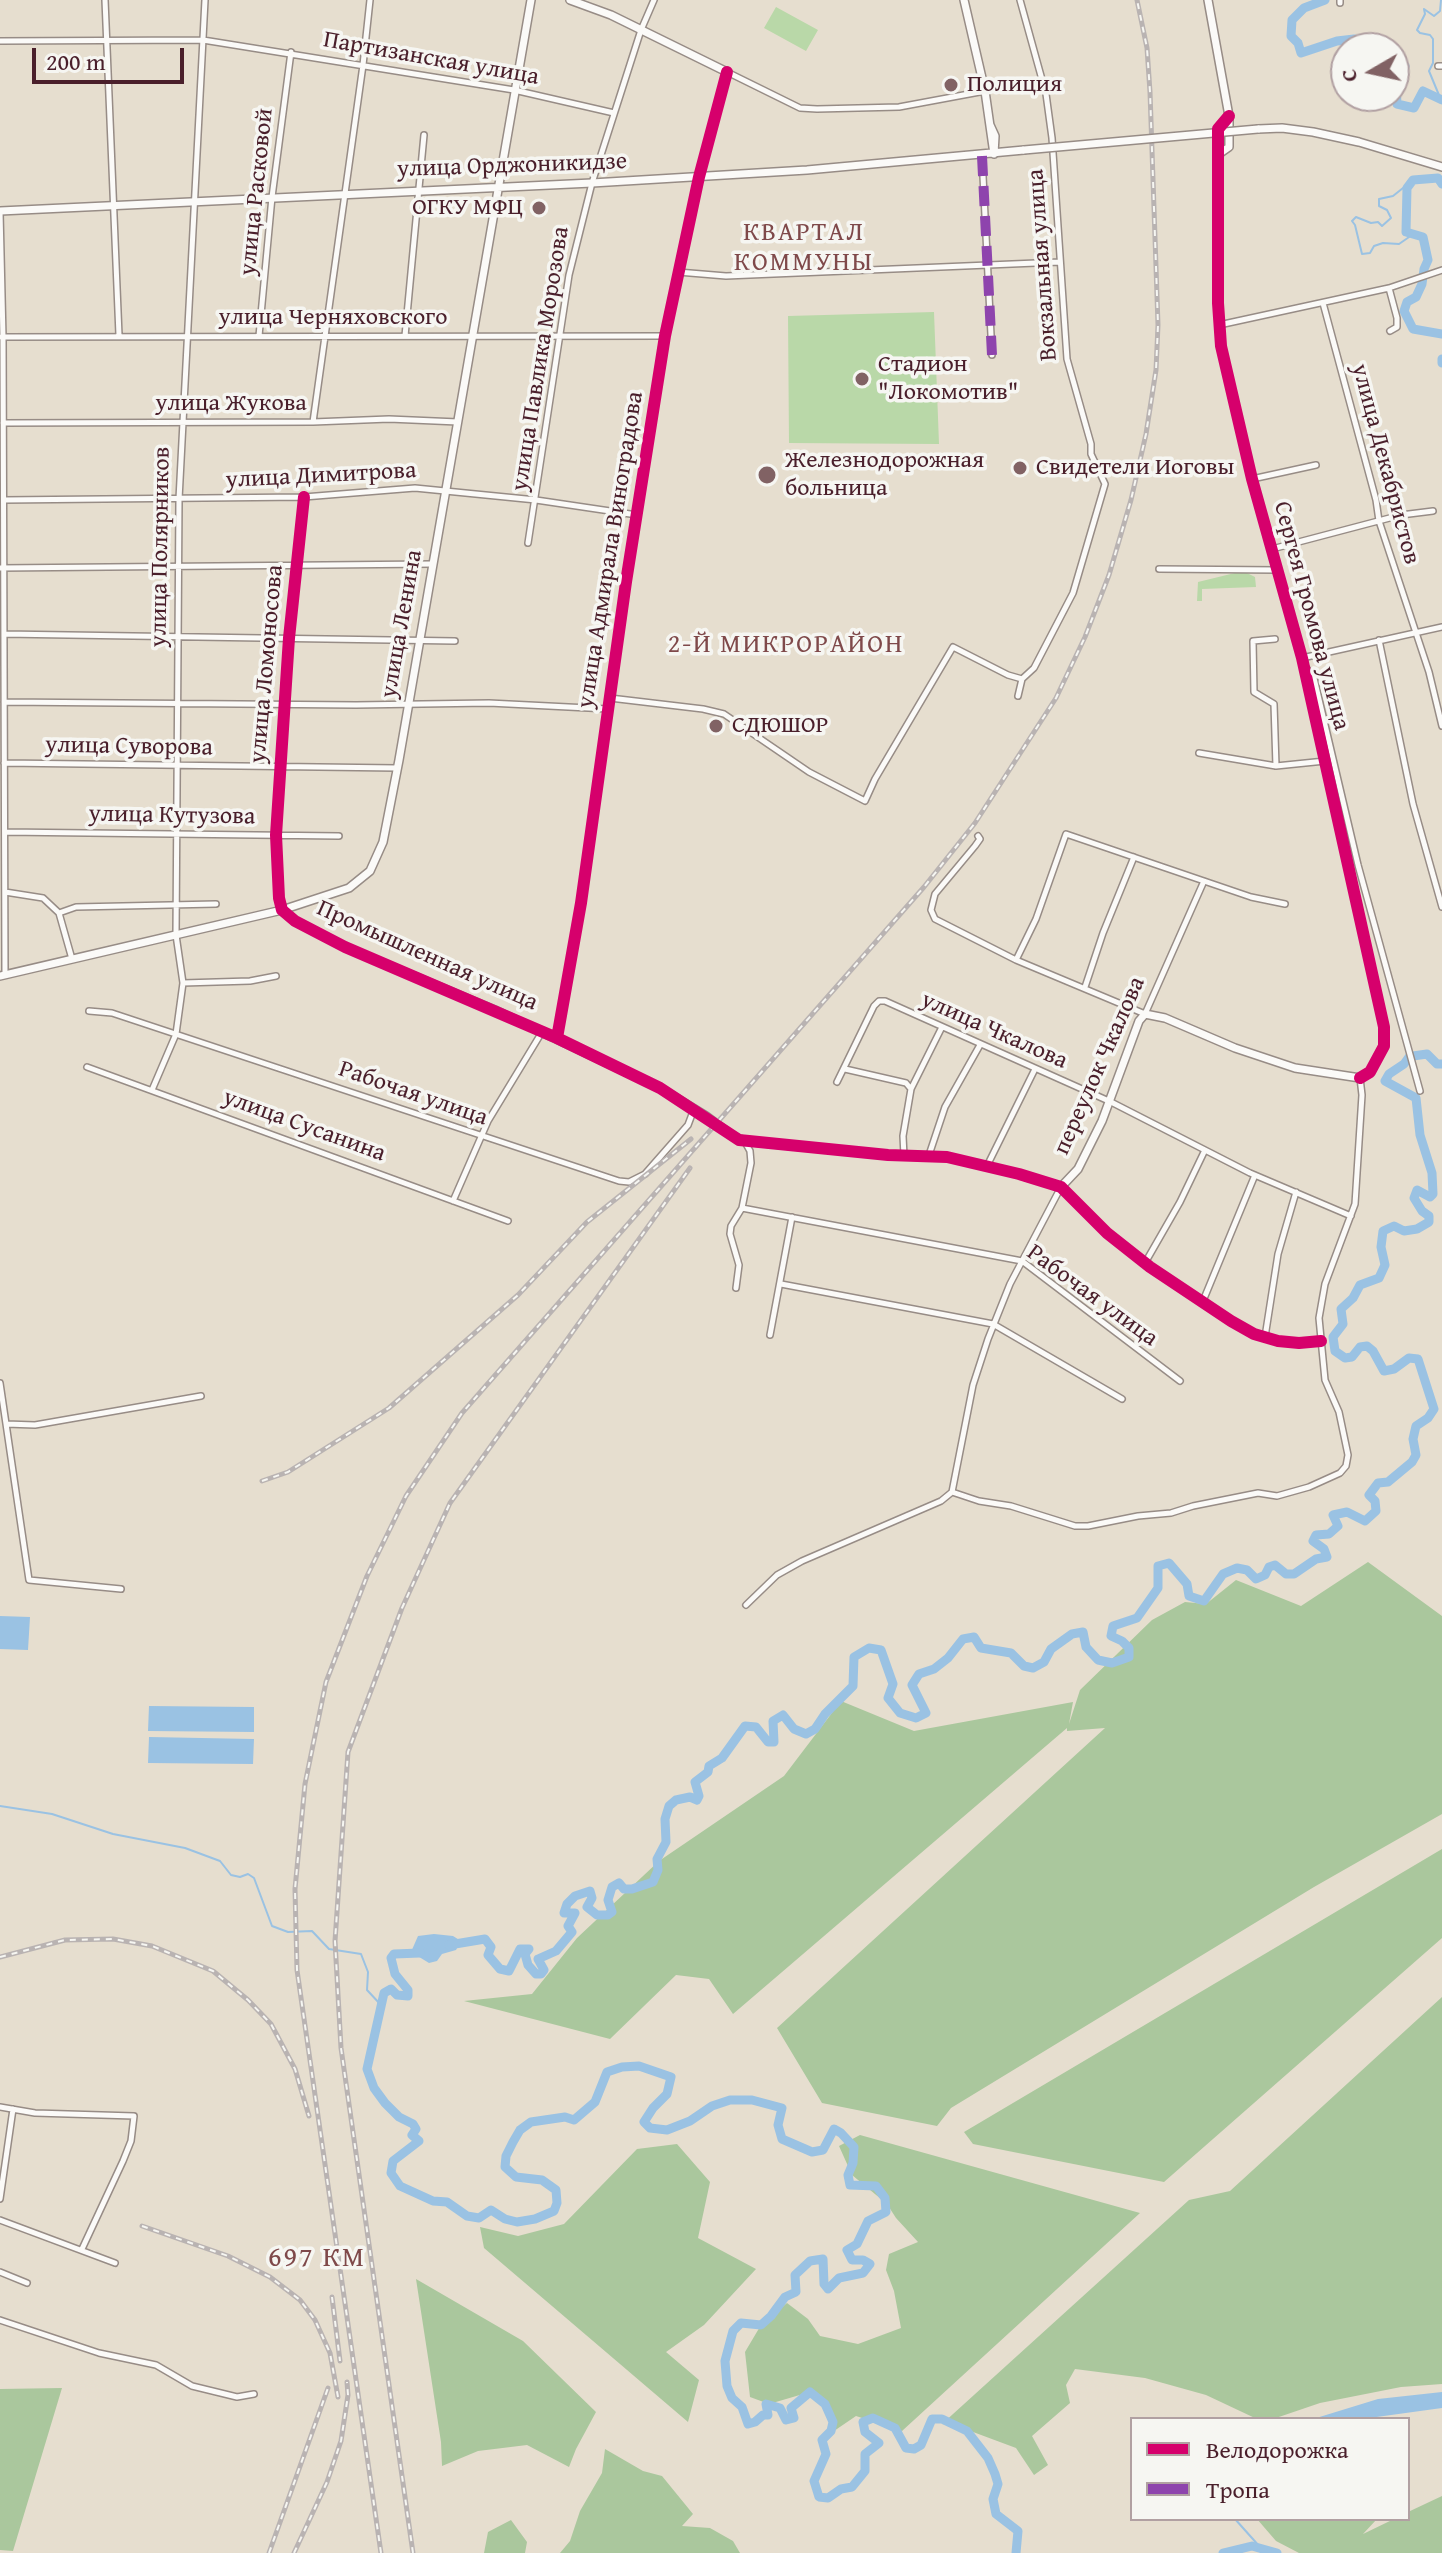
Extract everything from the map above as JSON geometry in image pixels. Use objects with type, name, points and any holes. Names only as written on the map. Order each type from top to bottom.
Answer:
[{"type":"street","points":[[105,0],[119,335]]},
{"type":"street","name":"улица Полярников","points":[[152,1090],[176,1034],[183,983],[176,935],[177,566],[205,0]]},
{"type":"street","points":[[313,422],[370,0]]},
{"type":"street","name":"улица Ленина","points":[[3,976],[282,910],[349,888],[370,871],[383,842],[397,768],[531,0]]},
{"type":"street","points":[[570,0],[611,15],[800,108],[899,107],[985,91]]},
{"type":"street","name":"улица Павлика Морозова","points":[[528,543],[569,275],[592,183],[641,30],[654,0]]},
{"type":"street","points":[[964,0],[985,91],[994,154]]},
{"type":"street","name":"Вокзальная улица","points":[[1018,696],[1022,679],[1034,668],[1073,593],[1105,484],[1091,454],[1091,444],[1067,359],[1052,138],[1046,94],[1020,0]]},
{"type":"street","name":"Сергея Громова улица","points":[[1208,0],[1229,116],[1229,147],[1219,154],[1221,346],[1252,479],[1303,661],[1384,1027],[1384,1046],[1370,1072],[1360,1078]]},
{"type":"street","name":"Партизанская улица","points":[[0,41],[203,40],[514,90],[614,113]]},
{"type":"street","name":"улица Расковой","points":[[259,336],[272,197],[291,52]]},
{"type":"street","name":"улица Адмирала Виноградова","points":[[557,1038],[583,887],[665,336],[699,177],[727,72]]},
{"type":"street","name":"улица Орджоникидзе","points":[[0,212],[699,177],[982,156],[1282,128],[1359,142],[1442,167]]},
{"type":"street","points":[[405,336],[424,135]]},
{"type":"street","points":[[992,137],[1013,152]]},
{"type":"street","points":[[992,137],[982,156],[992,355]]},
{"type":"street","points":[[0,212],[4,500],[3,976]]},
{"type":"street","points":[[678,272],[726,276],[1060,262]]},
{"type":"street","points":[[1219,325],[1389,288],[1442,270]]},
{"type":"street","points":[[1389,288],[1397,318],[1397,327],[1390,331]]},
{"type":"street","name":"улица Декабристов","points":[[1323,303],[1379,521],[1429,672],[1442,726]]},
{"type":"street","name":"улица Черняховского","points":[[2,337],[665,336]]},
{"type":"street","name":"улица Жукова","points":[[3,423],[389,419],[459,422]]},
{"type":"street","points":[[1252,479],[1316,465]]},
{"type":"street","name":"улица Димитрова","points":[[4,500],[304,497],[415,488],[536,500],[637,515]]},
{"type":"street","name":"улица Ломоносова","points":[[282,910],[276,835],[289,638],[304,497]]},
{"type":"street","points":[[1272,549],[1379,521],[1433,511]]},
{"type":"street","points":[[2,568],[434,564]]},
{"type":"street","points":[[1159,569],[1278,570]]},
{"type":"street","points":[[1420,1091],[1358,865],[1314,678],[1303,661],[1442,627]]},
{"type":"street","points":[[4,634],[455,641]]},
{"type":"street","points":[[1275,639],[1253,641],[1254,692],[1274,704],[1276,766]]},
{"type":"street","points":[[1379,640],[1413,804],[1442,907]]},
{"type":"street","points":[[610,698],[724,714],[809,772],[865,801],[953,647],[1022,679]]},
{"type":"street","points":[[4,702],[545,704],[608,709]]},
{"type":"street","points":[[1199,753],[1276,766],[1325,761]]},
{"type":"street","name":"улица Суворова","points":[[4,763],[397,768]]},
{"type":"street","name":"улица Кутузова","points":[[5,832],[339,836]]},
{"type":"street","points":[[1016,960],[1036,919],[1066,834],[1251,897],[1285,904]]},
{"type":"street","points":[[746,1605],[777,1575],[802,1561],[941,1501],[952,1492],[1075,1526],[1171,1513],[1258,1493],[1277,1496],[1309,1487],[1340,1473],[1346,1466],[1348,1455],[1339,1412],[1325,1380],[1320,1301],[1351,1216],[1358,1181],[1360,1078],[1295,1068],[1235,1048],[1016,960],[935,919],[931,910],[935,894],[975,846],[980,839],[978,836]]},
{"type":"street","points":[[1085,987],[1134,857]]},
{"type":"street","name":"переулок Чкалова","points":[[952,1492],[973,1385],[993,1324],[1061,1187],[1078,1169],[1111,1102],[1139,1021],[1145,1014],[1204,881]]},
{"type":"street","points":[[5,892],[43,898],[59,913],[72,959]]},
{"type":"street","points":[[59,913],[76,907],[216,904]]},
{"type":"street","name":"Промышленная улица","points":[[282,910],[295,921],[345,947],[557,1038],[660,1088],[734,1137],[745,1141]]},
{"type":"street","points":[[183,983],[250,981],[276,976]]},
{"type":"street","name":"улица Чкалова","points":[[837,1082],[879,1001],[1111,1102],[1255,1175],[1351,1216]]},
{"type":"street","name":"Рабочая улица","points":[[89,1011],[112,1013],[605,1177],[629,1182],[645,1174],[659,1159],[688,1125],[694,1109]]},
{"type":"street","points":[[904,1156],[903,1136],[911,1089],[942,1027]]},
{"type":"street","points":[[453,1201],[481,1136],[542,1032]]},
{"type":"street","points":[[929,1155],[945,1107],[980,1045]]},
{"type":"street","name":"улица Сусанина","points":[[87,1067],[508,1221]]},
{"type":"street","points":[[845,1069],[906,1083],[911,1089]]},
{"type":"street","points":[[987,1166],[1035,1069]]},
{"type":"street","points":[[736,1288],[739,1265],[730,1234],[731,1226],[742,1208],[751,1156],[745,1141],[904,1156],[929,1155],[987,1166],[1061,1187],[1107,1233],[1145,1263],[1242,1327],[1265,1337],[1299,1343],[1321,1341]]},
{"type":"street","points":[[1145,1263],[1205,1150]]},
{"type":"street","points":[[1203,1301],[1255,1175]]},
{"type":"street","points":[[1265,1337],[1278,1254],[1296,1192]]},
{"type":"street","name":"Рабочая улица","points":[[742,1208],[1022,1261],[1180,1381]]},
{"type":"street","points":[[770,1335],[792,1217]]},
{"type":"street","points":[[781,1284],[993,1324],[1122,1399]]},
{"type":"street","points":[[0,1383],[29,1580],[121,1589]]},
{"type":"street","points":[[6,1424],[35,1425],[201,1396]]},
{"type":"street","points":[[0,2107],[35,2113],[134,2116],[131,2141],[82,2249]]},
{"type":"street","points":[[0,2199],[13,2109]]},
{"type":"street","points":[[0,2220],[115,2263]]},
{"type":"street","points":[[0,2272],[27,2283]]},
{"type":"street","points":[[0,2320],[99,2353],[156,2365],[192,2386],[237,2397],[254,2394]]},
{"type":"green space","points":[[776,7],[818,30],[806,51],[764,28]]},
{"type":"green space","name":"Стадион \"Локомотив\"","points":[[934,312],[939,444],[789,443],[788,316]]},
{"type":"green space","points":[[1243,571],[1255,577],[1256,587],[1202,589],[1202,601],[1197,601],[1198,582]]},
{"type":"green space","points":[[1368,1562],[1442,1616],[1442,1814],[1314,1887],[951,2108],[937,2126],[822,2103],[777,2028],[1105,1728],[1067,1731],[1067,1728],[733,2014],[709,1979],[676,1975],[610,2039],[464,2001],[532,1994],[577,1938],[659,1861],[784,1776],[841,1701],[914,1731],[1073,1702],[1069,1724],[1080,1690],[1152,1620],[1185,1602],[1206,1604],[1236,1580],[1301,1606]]},
{"type":"green space","points":[[1442,1849],[1442,1938],[1164,2182],[973,2144],[964,2132]]},
{"type":"green space","points":[[1442,1997],[1442,2384],[1401,2387],[1320,2403],[1279,2417],[1253,2417],[1206,2395],[1145,2378],[1075,2369],[1066,2385],[1070,2403],[1032,2436],[1048,2465],[1034,2475],[1016,2448],[957,2426],[942,2424],[1189,2200],[1230,2191]]},
{"type":"green space","points":[[860,2135],[1140,2213],[902,2431],[856,2416],[834,2431],[831,2411],[810,2392],[769,2404],[750,2397],[745,2352],[761,2325],[787,2303],[808,2319],[820,2336],[858,2344],[901,2328],[894,2291],[886,2270],[889,2254],[918,2242],[887,2204],[852,2175],[839,2146]]},
{"type":"green space","points":[[677,2144],[710,2182],[698,2238],[756,2269],[704,2325],[666,2352],[699,2380],[688,2422],[484,2248],[480,2227],[518,2236],[564,2224],[637,2149]]},
{"type":"green space","points":[[416,2279],[523,2341],[596,2412],[569,2467],[527,2445],[478,2451],[442,2466]]},
{"type":"green space","points":[[62,2388],[13,2551],[0,2550],[0,2389]]},
{"type":"green space","points":[[605,2449],[643,2471],[662,2476],[693,2514],[682,2526],[710,2528],[733,2541],[740,2553],[560,2553],[570,2541],[580,2511],[602,2473]]},
{"type":"green space","points":[[1442,2496],[1442,2553],[1299,2553],[1276,2541],[1259,2521],[1375,2521],[1363,2534],[1390,2521],[1410,2521],[1410,2511]]},
{"type":"green space","points":[[511,2520],[527,2542],[525,2553],[484,2553],[488,2532]]},
{"type":"water","points":[[0,1616],[30,1617],[28,1650],[0,1649]]},
{"type":"water","points":[[149,1706],[254,1707],[254,1732],[148,1731]]},
{"type":"water","points":[[149,1737],[254,1739],[253,1764],[148,1763]]},
{"type":"water","points":[[418,1936],[453,1936],[461,1941],[456,1950],[442,1954],[437,1961],[429,1963],[411,1952]]},
{"type":"water","points":[[1442,2392],[1442,2408],[1377,2417],[1320,2417],[1378,2399]]},
{"type":"waterway","points":[[1325,0],[1304,8],[1292,20],[1291,36],[1298,43],[1301,53],[1330,43]]},
{"type":"waterway","points":[[1441,0],[1440,11],[1434,16],[1424,9],[1425,14],[1417,30],[1433,39],[1433,63],[1429,71],[1441,100]]},
{"type":"waterway","points":[[1410,107],[1414,108],[1423,91],[1442,100]]},
{"type":"waterway","points":[[1442,184],[1438,178],[1413,180],[1407,188],[1406,232],[1423,237],[1428,260],[1416,297],[1407,302],[1404,311],[1413,329],[1442,334]]},
{"type":"waterway","points":[[1412,235],[1399,244],[1383,243],[1374,246],[1370,253],[1362,254],[1352,221],[1356,217],[1371,223],[1378,222],[1382,226],[1391,218],[1387,210],[1379,206],[1379,199],[1393,196],[1413,180]]},
{"type":"waterway","points":[[1413,1056],[1427,1054],[1437,1064],[1442,1064]]},
{"type":"waterway","points":[[449,1945],[485,1939],[491,1947],[488,1955],[500,1969],[509,1971],[520,1949],[529,1949],[525,1954],[528,1965],[536,1974],[541,1974],[544,1970],[538,1959],[556,1951],[572,1932],[568,1926],[575,1913],[564,1913],[575,1896],[590,1891],[592,1898],[587,1907],[597,1915],[608,1915],[612,1912],[608,1900],[612,1887],[619,1883],[624,1889],[632,1889],[653,1882],[658,1870],[657,1859],[666,1842],[665,1819],[669,1806],[676,1800],[690,1797],[697,1800],[699,1796],[695,1782],[708,1772],[709,1766],[722,1758],[745,1726],[756,1727],[768,1742],[774,1742],[773,1721],[783,1715],[794,1729],[806,1734],[815,1729],[825,1714],[853,1686],[854,1657],[869,1648],[881,1650],[893,1684],[888,1698],[900,1713],[916,1718],[926,1713],[912,1685],[919,1674],[934,1669],[948,1658],[963,1639],[974,1637],[981,1648],[1011,1653],[1024,1666],[1033,1668],[1044,1662],[1051,1649],[1072,1634],[1083,1632],[1086,1647],[1098,1660],[1112,1663],[1129,1657],[1129,1648],[1111,1636],[1113,1626],[1137,1618],[1158,1588],[1158,1566],[1169,1563],[1187,1584],[1189,1596],[1204,1601],[1223,1574],[1237,1568],[1247,1570],[1256,1579],[1275,1565],[1286,1574],[1294,1574],[1316,1559],[1327,1557],[1324,1549],[1313,1541],[1316,1535],[1329,1534],[1338,1526],[1333,1515],[1347,1512],[1365,1521],[1376,1511],[1375,1501],[1369,1495],[1378,1483],[1388,1482],[1412,1462],[1416,1455],[1413,1439],[1416,1426],[1428,1418],[1434,1409],[1418,1359],[1409,1358],[1394,1369],[1384,1371],[1367,1346],[1360,1347],[1352,1357],[1345,1358],[1335,1351],[1333,1337],[1343,1324],[1341,1309],[1353,1298],[1360,1285],[1379,1278],[1385,1265],[1381,1247],[1383,1231],[1394,1226],[1404,1231],[1417,1229],[1429,1222],[1429,1216],[1414,1198],[1417,1190],[1430,1197],[1433,1194],[1432,1173],[1420,1135],[1416,1098],[1385,1081],[1409,1057]]},
{"type":"waterway","points":[[0,1806],[52,1814],[113,1834],[185,1848],[220,1861],[231,1875],[240,1877],[248,1874],[254,1878],[272,1926],[288,1932],[312,1931],[329,1949],[361,1954],[368,1972],[367,1990],[381,2005]]},
{"type":"waterway","points":[[420,1953],[394,1954],[391,1958],[395,1974],[408,1990],[408,1996],[397,1995],[391,1989],[384,1993],[367,2069],[374,2088],[385,2103],[416,2129],[412,2135],[419,2141],[393,2161],[391,2173],[400,2186],[433,2201],[447,2202],[467,2216],[479,2218],[491,2210],[517,2222],[554,2211],[556,2190],[542,2180],[516,2177],[505,2167],[506,2156],[520,2130],[531,2122],[565,2117],[574,2120],[595,2102],[607,2072],[622,2067],[639,2066],[671,2077],[667,2094],[644,2122],[650,2128],[667,2130],[690,2121],[712,2106],[730,2100],[752,2100],[782,2108],[778,2125],[782,2139],[812,2152],[823,2150],[834,2129],[841,2133],[854,2147],[848,2175],[850,2185],[876,2186],[885,2198],[886,2212],[868,2221],[857,2244],[847,2250],[852,2260],[870,2264],[863,2273],[839,2278],[828,2289],[824,2284],[823,2259],[810,2261],[795,2275],[796,2292],[785,2297],[771,2316],[761,2325],[741,2323],[733,2331],[725,2361],[727,2386],[732,2398],[742,2407],[748,2424],[768,2415],[766,2404],[780,2408],[786,2420],[794,2418],[791,2408],[810,2392],[825,2404],[833,2422],[831,2431],[822,2440],[826,2454],[814,2481],[819,2497],[828,2498],[841,2489],[852,2487],[865,2471],[865,2454],[879,2443],[865,2432],[863,2422],[873,2418],[895,2428],[906,2448],[914,2449],[921,2445],[932,2419],[942,2419],[967,2431],[988,2458],[995,2474],[998,2484],[993,2499],[996,2514],[1018,2531],[1016,2553]]},
{"type":"waterway","points":[[1237,2521],[1260,2547]]},
{"type":"waterway","points":[[1223,2553],[1252,2546],[1277,2553]]},
{"type":"railway","points":[[381,2553],[297,1970],[295,1889],[305,1784],[326,1682],[367,1576],[406,1496],[462,1413],[924,887],[975,823],[1056,698],[1085,637],[1109,575],[1131,500],[1156,370],[1158,325],[1150,92],[1147,48],[1137,0]]},
{"type":"railway","points":[[262,1481],[288,1472],[389,1408],[518,1295],[587,1222],[691,1139]]},
{"type":"railway","points":[[413,2553],[341,2048],[335,1941],[348,1752],[402,1608],[450,1503],[690,1168]]},
{"type":"railway","points":[[0,1957],[65,1940],[113,1939],[152,1946],[213,1971],[271,2024],[295,2069],[309,2116]]},
{"type":"railway","points":[[142,2226],[228,2256],[270,2277],[300,2300],[315,2320],[330,2353],[338,2397]]},
{"type":"railway","points":[[332,2297],[340,2361]]},
{"type":"railway","points":[[294,2553],[327,2482],[341,2441],[347,2382]]},
{"type":"railway","points":[[269,2553],[328,2388]]},
{"type":"marked path","points":[[982,156],[992,355]]},
{"type":"cycle path","points":[[557,1038],[581,903],[626,582],[665,336],[699,177],[727,72]]},
{"type":"cycle path","points":[[1229,116],[1218,129],[1218,303],[1221,346],[1252,479],[1302,658],[1384,1027],[1384,1046],[1370,1072],[1360,1078]]},
{"type":"cycle path","points":[[304,497],[289,638],[276,835],[279,898],[282,910],[295,921],[345,947],[557,1038],[660,1088],[739,1140],[888,1155],[947,1157],[1061,1187],[1107,1233],[1150,1267],[1231,1321],[1254,1334],[1278,1341],[1321,1341]]},
{"type":"place","name":"Полиция","points":[[951,85]]},
{"type":"place","name":"ОГКУ МФЦ","points":[[539,208]]},
{"type":"place","name":"Стадион \"Локомотив\"","points":[[862,379]]},
{"type":"place","name":"Свидетели Иоговы","points":[[1020,468]]},
{"type":"place","name":"Железнодорожная больница","points":[[767,475]]},
{"type":"place","name":"СДЮШОР","points":[[716,726]]},
{"type":"district","name":"КВАРТАЛ КОММУНЫ","points":[[804,248]]},
{"type":"district","name":"2-Й МИКРОРАЙОН","points":[[786,645]]},
{"type":"district","name":"697 КМ","points":[[317,2259]]}]
